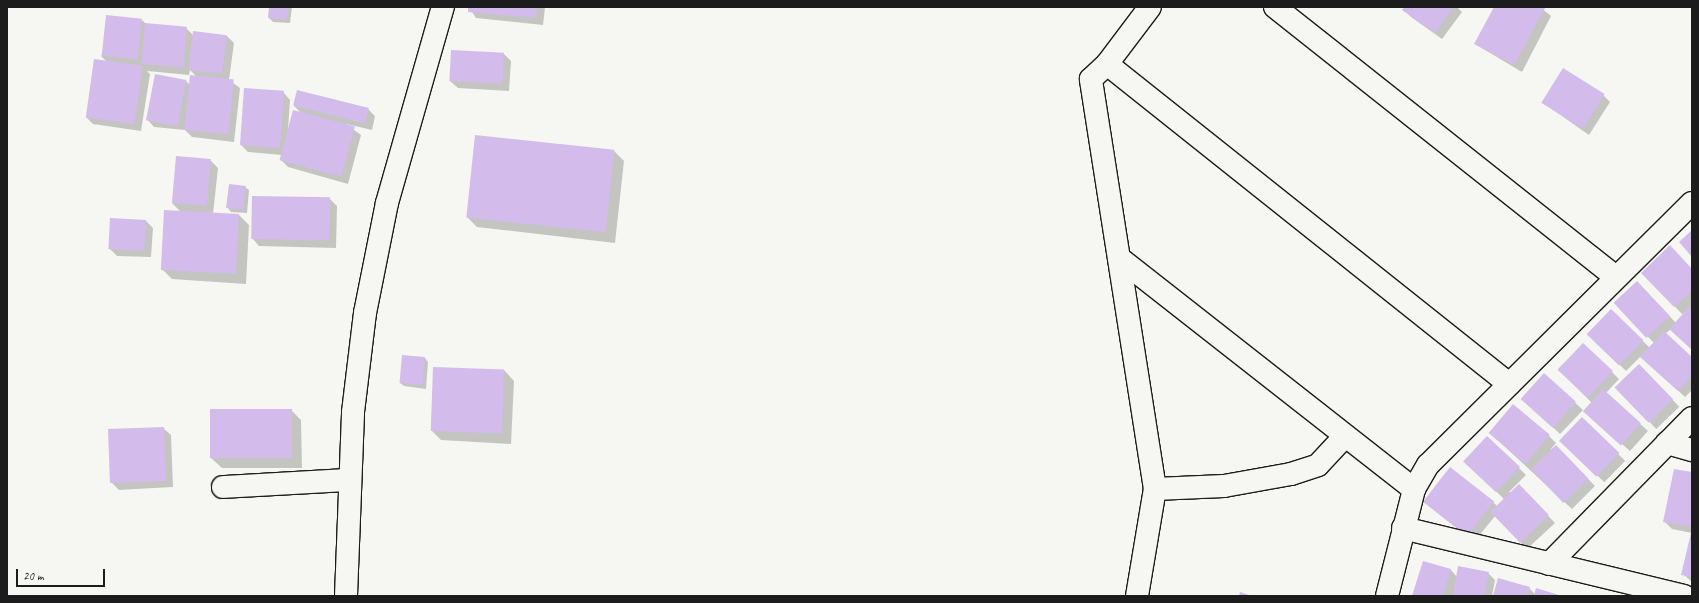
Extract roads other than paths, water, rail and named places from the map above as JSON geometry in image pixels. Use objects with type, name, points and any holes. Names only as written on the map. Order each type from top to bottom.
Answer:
[{"type":"street","points":[[346,596],[349,480],[365,313],[387,202],[444,7]]},
{"type":"street","points":[[1137,596],[1155,489],[1091,79],[1107,64],[1150,7]]},
{"type":"street","points":[[1275,7],[1616,277]]},
{"type":"street","points":[[1107,64],[1509,384]]},
{"type":"street","points":[[1387,596],[1414,489],[1428,466],[1616,277],[1692,203]]},
{"type":"street","points":[[1118,258],[1414,489]]},
{"type":"street","points":[[1549,564],[1692,418]]},
{"type":"street","points":[[1155,489],[1224,486],[1291,474],[1318,466],[1345,436]]},
{"type":"street","points":[[1667,443],[1692,450]]},
{"type":"street","points":[[223,488],[349,480]]},
{"type":"street","points":[[1403,528],[1684,596]]}]
